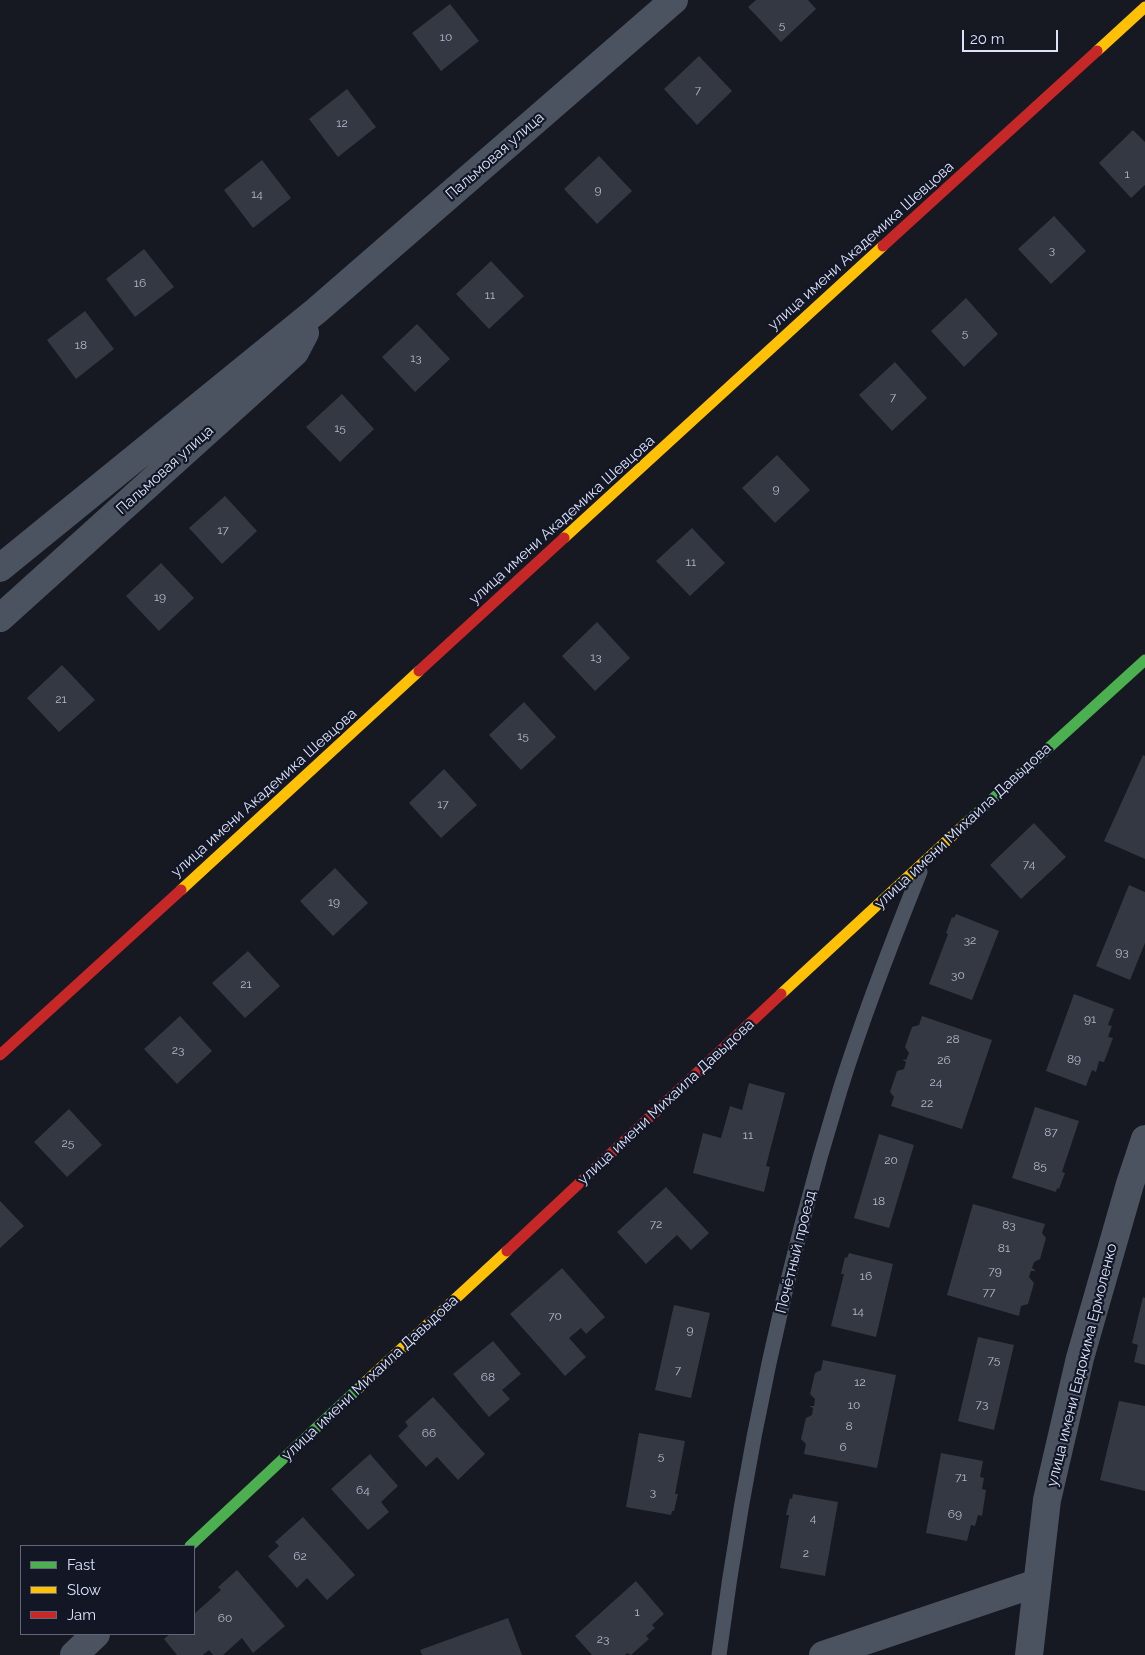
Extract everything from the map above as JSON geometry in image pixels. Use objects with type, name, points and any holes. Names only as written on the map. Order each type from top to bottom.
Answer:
[{"type":"street","name":"Пальмовая улица","points":[[0,568],[316,311],[674,0]]},
{"type":"street","name":"улица имени Академика Шевцова","points":[[0,1055],[1145,7]]},
{"type":"street","name":"Пальмовая улица","points":[[0,618],[295,352],[316,311]]},
{"type":"street","name":"улица имени Михаила Давыдова","points":[[191,1545],[923,862],[1145,660]]},
{"type":"street","name":"улица имени Евдокима Ермоленко","points":[[1028,1655],[1047,1500],[1080,1358],[1130,1184],[1145,1139]]},
{"type":"street","points":[[823,1655],[1037,1584]]},
{"type":"street","points":[[74,1655],[95,1635]]},
{"type":"lane","name":"Почётный проезд","points":[[719,1655],[727,1591],[749,1459],[774,1338],[799,1234],[840,1089],[878,978],[923,862]]},
{"type":"building","points":[[756,0],[808,0],[816,9],[781,42],[748,7]]},
{"type":"building","points":[[450,4],[479,41],[441,71],[412,33]]},
{"type":"building","points":[[699,56],[732,91],[697,125],[664,89]]},
{"type":"building","points":[[347,89],[376,127],[338,157],[309,119]]},
{"type":"building","points":[[1133,130],[1145,142],[1145,185],[1131,198],[1099,163]]},
{"type":"building","points":[[599,156],[632,191],[597,224],[564,189]]},
{"type":"building","points":[[262,160],[291,198],[253,228],[224,190]]},
{"type":"building","points":[[1054,216],[1086,251],[1051,284],[1018,249]]},
{"type":"building","points":[[144,249],[174,287],[135,317],[106,279]]},
{"type":"building","points":[[491,261],[524,296],[489,329],[456,294]]},
{"type":"building","points":[[966,298],[998,334],[964,367],[931,331]]},
{"type":"building","points":[[85,311],[114,349],[76,379],[47,340]]},
{"type":"building","points":[[417,324],[450,359],[415,392],[382,357]]},
{"type":"building","points":[[895,362],[927,398],[892,431],[859,395]]},
{"type":"building","points":[[342,394],[374,429],[340,462],[306,427]]},
{"type":"building","points":[[777,455],[810,490],[775,523],[742,488]]},
{"type":"building","points":[[225,496],[257,531],[222,564],[189,528]]},
{"type":"building","points":[[692,528],[725,563],[690,596],[656,561]]},
{"type":"building","points":[[161,563],[194,598],[159,631],[126,596]]},
{"type":"building","points":[[597,622],[630,658],[595,691],[562,656]]},
{"type":"building","points":[[62,665],[95,700],[59,732],[27,698]]},
{"type":"building","points":[[524,702],[556,737],[521,770],[489,735]]},
{"type":"building","points":[[1143,755],[1145,756],[1145,859],[1104,841]]},
{"type":"building","points":[[444,769],[477,805],[441,838],[409,803]]},
{"type":"building","points":[[1034,823],[1066,857],[1021,899],[990,865]]},
{"type":"building","points":[[335,868],[368,903],[333,936],[300,901]]},
{"type":"building","points":[[1129,885],[1145,892],[1145,943],[1130,980],[1096,966]]},
{"type":"building","points":[[956,914],[999,931],[972,1000],[929,984],[948,934],[946,933],[952,917],[954,918]]},
{"type":"building","points":[[248,951],[280,986],[245,1018],[212,983]]},
{"type":"building","points":[[1074,994],[1114,1009],[1108,1025],[1112,1026],[1108,1037],[1113,1038],[1104,1062],[1099,1061],[1096,1072],[1092,1070],[1086,1086],[1046,1071]]},
{"type":"building","points":[[180,1016],[212,1051],[177,1084],[144,1049]]},
{"type":"building","points":[[922,1016],[992,1040],[962,1129],[891,1106],[894,1097],[890,1092],[897,1071],[904,1069],[906,1062],[902,1059],[906,1060],[909,1053],[905,1047],[912,1027],[919,1025]]},
{"type":"building","points":[[749,1083],[785,1093],[766,1166],[770,1167],[764,1192],[693,1173],[703,1133],[721,1138],[730,1106],[742,1110]]},
{"type":"building","points":[[1035,1107],[1079,1121],[1062,1172],[1065,1173],[1056,1192],[1012,1178]]},
{"type":"building","points":[[69,1109],[102,1145],[67,1177],[34,1142]]},
{"type":"building","points":[[879,1134],[914,1145],[889,1228],[854,1218]]},
{"type":"building","points":[[666,1187],[709,1233],[691,1250],[677,1235],[646,1264],[617,1232]]},
{"type":"building","points":[[0,1201],[24,1226],[0,1248]]},
{"type":"building","points":[[973,1204],[1045,1224],[1042,1233],[1046,1238],[1040,1259],[1034,1262],[1032,1268],[1036,1271],[1031,1271],[1029,1277],[1034,1283],[1028,1304],[1021,1306],[1019,1316],[947,1295]]},
{"type":"building","points":[[849,1253],[893,1264],[876,1337],[831,1326],[844,1274],[841,1274],[845,1257],[847,1258]]},
{"type":"building","points":[[562,1268],[605,1317],[586,1334],[581,1328],[569,1338],[586,1357],[565,1376],[510,1314]]},
{"type":"building","points":[[1143,1297],[1145,1298],[1145,1365],[1134,1362],[1138,1345],[1132,1343]]},
{"type":"building","points":[[674,1305],[710,1313],[691,1398],[655,1390]]},
{"type":"building","points":[[978,1337],[1014,1345],[994,1430],[958,1421]]},
{"type":"building","points":[[493,1341],[521,1374],[502,1390],[510,1399],[489,1417],[453,1374]]},
{"type":"building","points":[[823,1360],[896,1375],[877,1468],[804,1454],[806,1444],[801,1439],[806,1418],[812,1415],[813,1408],[809,1406],[814,1406],[815,1399],[810,1394],[815,1373],[821,1370]]},
{"type":"building","points":[[433,1397],[485,1454],[458,1480],[437,1457],[426,1467],[398,1436],[408,1426],[405,1422]]},
{"type":"building","points":[[1119,1401],[1145,1406],[1145,1491],[1100,1480]]},
{"type":"building","points":[[639,1433],[685,1441],[675,1494],[678,1494],[674,1511],[672,1511],[671,1515],[626,1507]]},
{"type":"building","points":[[941,1453],[983,1461],[980,1477],[984,1478],[982,1489],[986,1490],[982,1516],[978,1515],[975,1526],[971,1525],[967,1541],[926,1533]]},
{"type":"building","points":[[370,1454],[398,1486],[381,1502],[389,1512],[368,1530],[331,1489]]},
{"type":"building","points":[[793,1494],[838,1502],[825,1576],[780,1568],[789,1515],[786,1515],[790,1498],[792,1499]]},
{"type":"building","points":[[303,1517],[355,1575],[327,1600],[307,1578],[297,1588],[268,1556],[279,1546],[275,1542]]},
{"type":"building","points":[[237,1570],[285,1626],[253,1653],[242,1638],[223,1655],[213,1655],[209,1650],[203,1655],[177,1655],[164,1639],[169,1635],[195,1635],[195,1613],[221,1590],[218,1587]]},
{"type":"building","points":[[636,1581],[664,1614],[652,1625],[655,1628],[646,1636],[649,1639],[631,1655],[627,1653],[625,1655],[592,1655],[575,1636]]},
{"type":"building","points":[[508,1618],[522,1655],[422,1655],[420,1650]]},
{"type":"traffic: fast","points":[[965,824],[1145,660]]},
{"type":"traffic: fast","points":[[191,1545],[361,1386]]},
{"type":"traffic: slow","points":[[1097,51],[1145,7]]},
{"type":"traffic: slow","points":[[564,538],[883,246]]},
{"type":"traffic: slow","points":[[181,890],[419,671]]},
{"type":"traffic: slow","points":[[781,994],[965,824]]},
{"type":"traffic: slow","points":[[361,1386],[507,1251]]},
{"type":"traffic: jam","points":[[883,246],[1097,51]]},
{"type":"traffic: jam","points":[[419,671],[564,538]]},
{"type":"traffic: jam","points":[[0,1055],[181,890]]},
{"type":"traffic: jam","points":[[507,1251],[781,994]]}]
